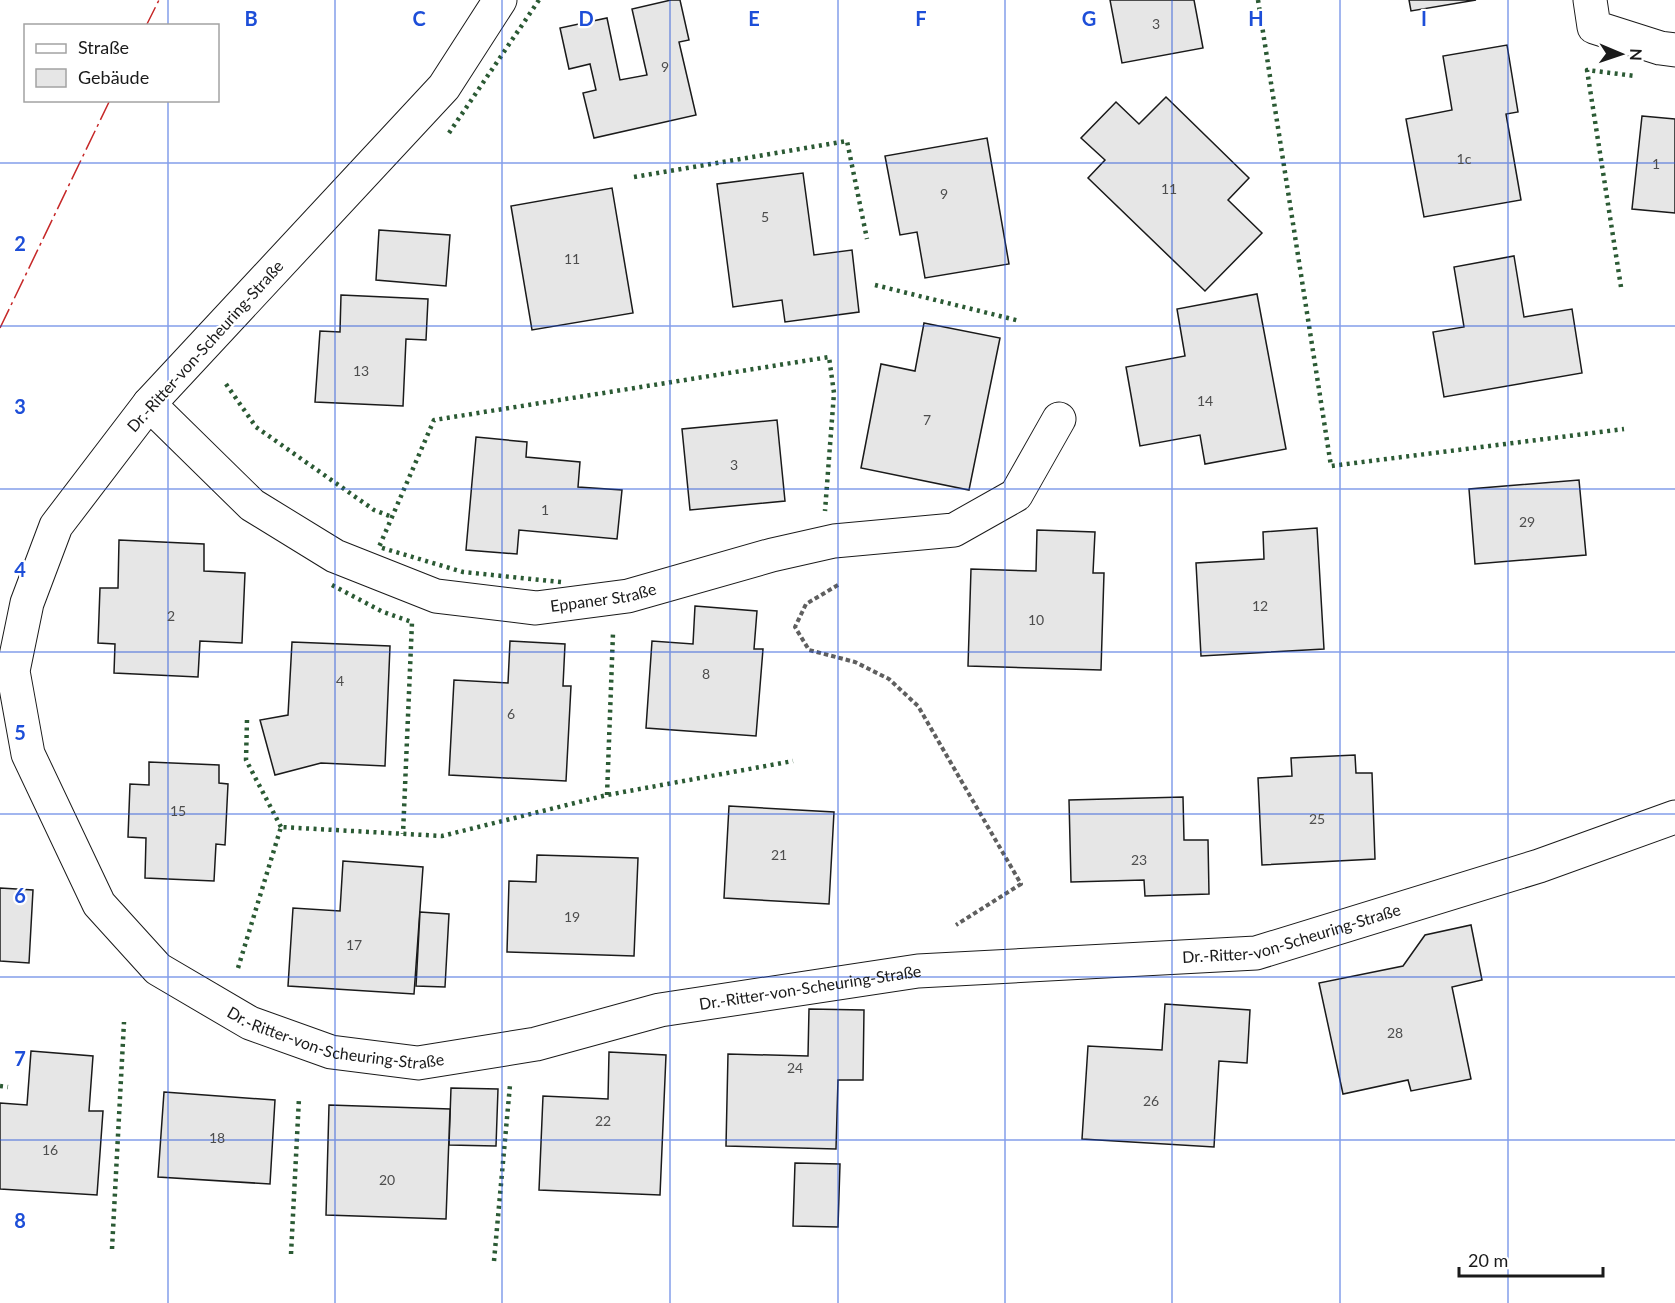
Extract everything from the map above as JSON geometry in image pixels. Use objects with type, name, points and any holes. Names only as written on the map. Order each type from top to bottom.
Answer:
[{"type":"street","name":"Dr.-Ritter-von-Scheuring-Straße","points":[[500,0],[444,87],[149,404],[56,526],[27,603],[13,671],[28,754],[99,904],[158,969],[250,1023],[331,1052],[418,1063],[536,1044],[660,1010],[918,971],[1256,953],[1539,866],[1675,818]]},
{"type":"street","points":[[1590,0],[1594,27],[1660,48],[1675,50]]},
{"type":"street","name":"Eppaner Straße","points":[[149,404],[252,505],[335,556],[436,596],[536,608],[628,596],[772,555],[834,541],[954,530],[1016,495],[1059,418]]},
{"type":"path","points":[[847,580],[806,604],[795,627],[809,650],[855,662],[889,679],[918,706],[1021,884],[938,937],[918,971]]},
{"type":"building","points":[[680,0],[689,40],[679,42],[696,115],[594,138],[583,93],[596,90],[590,64],[569,69],[560,28],[607,18],[620,80],[647,75],[632,9]]},
{"type":"building","points":[[1110,0],[1194,0],[1203,48],[1122,63]]},
{"type":"building","points":[[1409,0],[1476,0],[1411,11]]},
{"type":"building","points":[[1507,45],[1518,112],[1506,114],[1521,200],[1424,217],[1406,119],[1452,110],[1443,56]]},
{"type":"building","points":[[1166,97],[1249,178],[1228,200],[1262,233],[1205,291],[1088,178],[1105,160],[1081,138],[1116,102],[1139,124]]},
{"type":"building","points":[[1642,116],[1675,119],[1675,213],[1632,209]]},
{"type":"building","points":[[987,138],[1009,264],[925,278],[917,232],[900,235],[885,156]]},
{"type":"building","points":[[803,173],[814,255],[852,250],[859,312],[785,322],[782,300],[733,307],[717,184]]},
{"type":"building","points":[[612,188],[633,313],[532,330],[511,206]]},
{"type":"building","points":[[379,230],[450,235],[446,286],[376,280]]},
{"type":"building","points":[[1514,256],[1524,317],[1572,309],[1582,373],[1444,397],[1433,332],[1464,327],[1454,267]]},
{"type":"building","points":[[1257,294],[1286,449],[1205,464],[1200,435],[1140,446],[1126,367],[1185,356],[1177,309]]},
{"type":"building","points":[[341,295],[428,299],[426,340],[406,339],[403,406],[315,402],[320,331],[340,332]]},
{"type":"building","points":[[924,323],[1000,338],[969,490],[861,468],[881,364],[915,371]]},
{"type":"building","points":[[777,420],[785,501],[690,510],[682,429]]},
{"type":"building","points":[[476,437],[527,442],[526,457],[580,462],[578,487],[622,490],[617,539],[519,530],[517,554],[466,550]]},
{"type":"building","points":[[1579,480],[1586,555],[1475,564],[1469,489]]},
{"type":"building","points":[[1317,528],[1324,649],[1201,656],[1196,563],[1264,559],[1263,532]]},
{"type":"building","points":[[1037,530],[1095,532],[1093,573],[1104,573],[1101,670],[968,666],[971,569],[1036,571]]},
{"type":"building","points":[[119,540],[204,544],[204,571],[245,573],[242,643],[200,641],[198,677],[114,673],[115,644],[98,643],[100,588],[118,588]]},
{"type":"building","points":[[695,606],[757,611],[754,649],[763,649],[756,736],[646,728],[652,641],[693,644]]},
{"type":"building","points":[[510,641],[565,644],[563,686],[571,686],[566,781],[449,775],[454,680],[508,683]]},
{"type":"building","points":[[292,642],[390,646],[385,766],[321,763],[275,775],[260,720],[288,715]]},
{"type":"building","points":[[1355,755],[1356,773],[1372,773],[1375,859],[1262,865],[1258,778],[1292,776],[1291,758]]},
{"type":"building","points":[[149,762],[219,765],[219,783],[228,784],[225,845],[216,844],[214,881],[145,878],[146,838],[128,837],[130,784],[149,785]]},
{"type":"building","points":[[1183,797],[1184,840],[1208,840],[1209,894],[1145,896],[1144,880],[1071,882],[1069,800]]},
{"type":"building","points":[[729,806],[834,812],[829,904],[724,898]]},
{"type":"building","points":[[537,855],[638,858],[634,956],[507,952],[509,881],[536,882]]},
{"type":"building","points":[[343,861],[423,867],[414,994],[288,986],[293,908],[340,911]]},
{"type":"building","points":[[0,888],[33,890],[29,963],[0,961]]},
{"type":"building","points":[[420,912],[449,914],[445,987],[416,986]]},
{"type":"building","points":[[1471,925],[1482,980],[1452,987],[1471,1079],[1411,1091],[1408,1080],[1343,1094],[1319,983],[1403,966],[1425,935]]},
{"type":"building","points":[[1165,1004],[1250,1010],[1247,1063],[1219,1061],[1214,1147],[1082,1139],[1088,1046],[1162,1050]]},
{"type":"building","points":[[809,1009],[864,1010],[863,1080],[838,1080],[836,1149],[726,1146],[728,1054],[808,1056]]},
{"type":"building","points":[[31,1051],[93,1056],[89,1111],[103,1111],[97,1195],[0,1189],[0,1103],[27,1105]]},
{"type":"building","points":[[609,1052],[666,1055],[660,1195],[539,1190],[543,1096],[608,1099]]},
{"type":"building","points":[[451,1088],[498,1089],[496,1146],[449,1145]]},
{"type":"building","points":[[164,1092],[275,1100],[270,1184],[158,1177]]},
{"type":"building","points":[[329,1105],[450,1109],[446,1219],[326,1215]]},
{"type":"building","points":[[795,1163],[840,1164],[838,1227],[793,1226]]},
{"type":"hedge","points":[[449,133],[539,0]]},
{"type":"hedge","points":[[1258,0],[1331,466],[1624,429]]},
{"type":"hedge","points":[[1621,287],[1587,70],[1635,76]]},
{"type":"hedge","points":[[634,177],[847,141],[867,239]]},
{"type":"hedge","points":[[875,285],[1020,321]]},
{"type":"hedge","points":[[561,582],[463,572],[379,547],[434,420],[829,357],[834,393],[825,511]]},
{"type":"hedge","points":[[226,384],[256,427],[374,510],[392,517]]},
{"type":"hedge","points":[[332,585],[383,612],[412,622],[403,834]]},
{"type":"hedge","points":[[607,795],[613,633]]},
{"type":"hedge","points":[[247,720],[246,760],[281,827]]},
{"type":"hedge","points":[[238,968],[281,827],[442,836],[607,795],[793,761]]},
{"type":"hedge","points":[[112,1249],[124,1022]]},
{"type":"hedge","points":[[494,1261],[510,1085]]},
{"type":"hedge","points":[[0,1086],[8,1087]]},
{"type":"hedge","points":[[291,1254],[299,1098]]},
{"type":"power","points":[[147,24],[159,0]]},
{"type":"power","points":[[0,328],[109,102]]}]
